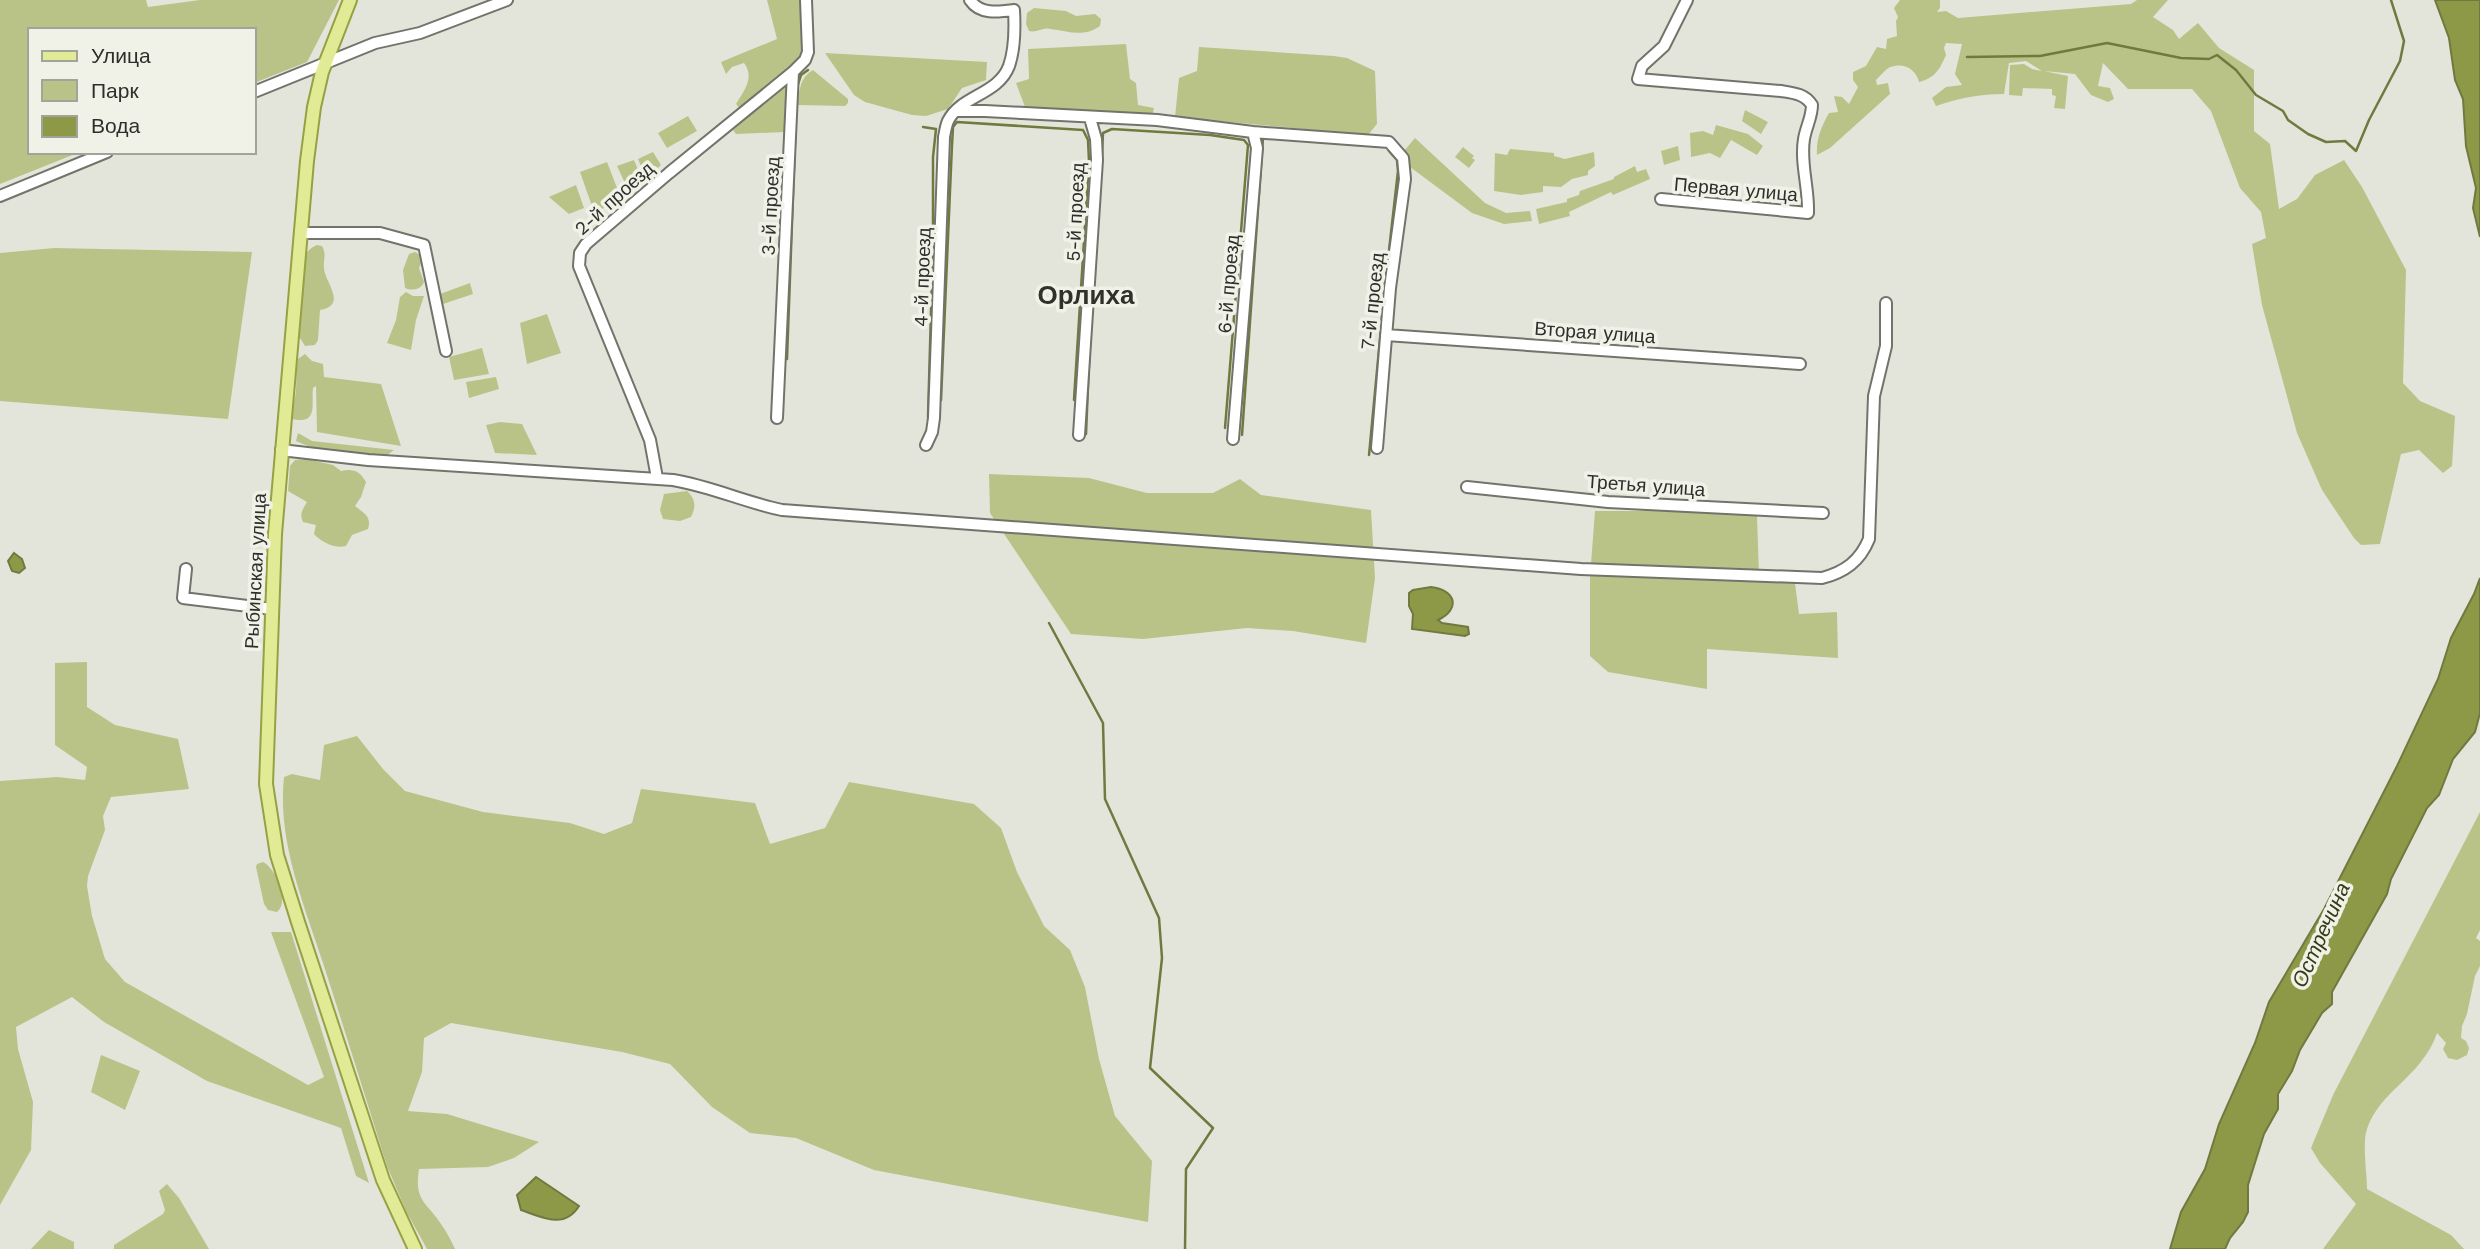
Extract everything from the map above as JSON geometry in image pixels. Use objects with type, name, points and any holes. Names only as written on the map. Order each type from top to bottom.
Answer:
[{"type":"main road","name":"Рыбинская улица","points":[[350,0],[326,62],[314,107],[300,233],[275,534],[267,784],[270,815],[284,877],[388,1194],[415,1249]]},
{"type":"street","points":[[256,91],[376,43],[420,33],[507,0]]},
{"type":"street","name":"3-й проезд","points":[[777,418],[793,72],[805,60],[808,52],[806,0]]},
{"type":"street","points":[[956,111],[995,86],[1009,67],[1013,47],[1014,10],[982,10],[974,6],[971,0]]},
{"type":"street","name":"Первая улица","points":[[1661,200],[1808,212],[1809,197],[1803,161],[1804,138],[1812,106],[1808,99],[1799,94],[1781,91],[1638,79],[1642,66],[1664,46],[1687,0]]},
{"type":"street","name":"2-й проезд","points":[[657,478],[650,440],[579,266],[580,253],[586,244],[668,173],[793,72]]},
{"type":"street","points":[[956,111],[1157,121],[1253,132]]},
{"type":"street","name":"4-й проезд","points":[[926,445],[934,418],[944,137],[948,121],[956,111]]},
{"type":"street","name":"5-й проезд","points":[[1079,435],[1097,160],[1096,139],[1090,118]]},
{"type":"street","name":"7-й проезд","points":[[1253,132],[1389,142],[1403,158],[1405,179],[1386,335],[1377,449]]},
{"type":"street","name":"6-й проезд","points":[[1233,439],[1257,148],[1253,132]]},
{"type":"street","points":[[0,196],[102,154]]},
{"type":"street","points":[[300,233],[380,233],[424,245],[446,351]]},
{"type":"street","points":[[281,450],[368,460],[657,478],[693,483],[782,510],[1581,569],[1822,578],[1833,575],[1857,560],[1868,539],[1874,397],[1884,362],[1886,303]]},
{"type":"street","name":"Вторая улица","points":[[1386,335],[1800,364]]},
{"type":"street","name":"Третья улица","points":[[1467,487],[1608,502],[1823,513]]},
{"type":"street","points":[[186,569],[183,598],[272,609]]},
{"type":"green space","points":[[0,0],[146,0],[148,7],[200,0],[339,0],[307,62],[256,82],[256,28],[28,28],[28,154],[75,154],[0,184]]},
{"type":"green space","points":[[767,0],[802,0],[803,50],[785,75],[740,109],[736,104],[747,84],[747,68],[744,63],[732,67],[726,74],[721,62],[777,39]]},
{"type":"green space","points":[[1900,0],[1940,0],[1937,12],[1946,11],[1958,18],[2131,4],[2137,0],[2168,0],[2153,17],[2173,30],[2179,39],[2198,23],[2219,48],[2254,70],[2254,131],[2270,144],[2279,209],[2297,199],[2315,175],[2344,160],[2362,187],[2406,270],[2403,383],[2420,401],[2455,416],[2452,466],[2443,473],[2419,450],[2401,454],[2380,544],[2361,545],[2354,538],[2322,490],[2297,433],[2262,305],[2252,244],[2266,238],[2261,212],[2240,188],[2211,111],[2192,89],[2128,89],[2103,63],[2098,86],[2110,88],[2114,99],[2108,102],[2091,95],[2075,74],[2044,71],[2068,76],[2065,109],[2054,108],[2056,96],[2052,95],[2052,89],[2023,88],[2022,96],[2009,95],[2010,65],[2024,64],[2042,71],[2026,61],[2009,63],[2004,94],[1970,97],[1936,106],[1932,98],[1946,87],[1962,85],[1955,74],[1962,44],[1946,43],[1946,55],[1942,65],[1925,80],[1919,82],[1915,73],[1905,66],[1887,69],[1876,80],[1877,85],[1888,83],[1890,94],[1830,148],[1817,155],[1818,139],[1824,123],[1829,113],[1838,112],[1834,96],[1842,97],[1849,104],[1858,87],[1853,80],[1853,72],[1866,66],[1877,47],[1886,49],[1887,39],[1897,36],[1898,17],[1894,8]]},
{"type":"green space","points":[[1034,8],[1066,11],[1076,16],[1095,14],[1101,19],[1100,26],[1081,33],[1047,29],[1029,31],[1026,24],[1027,13]]},
{"type":"green space","points":[[1126,44],[1130,79],[1136,83],[1138,105],[1154,108],[1152,116],[1025,107],[1016,83],[1029,79],[1028,49]]},
{"type":"green space","points":[[1199,47],[1347,58],[1375,71],[1377,124],[1368,135],[1175,117],[1179,78],[1197,71]]},
{"type":"green space","points":[[825,53],[987,62],[986,80],[962,88],[948,109],[926,116],[912,115],[865,102],[854,95]]},
{"type":"green space","points":[[813,70],[848,99],[845,106],[798,105],[803,80]]},
{"type":"green space","points":[[782,86],[788,87],[788,129],[785,132],[736,134],[733,130]]},
{"type":"green space","points":[[1745,110],[1768,122],[1761,134],[1742,121]]},
{"type":"green space","points":[[688,116],[697,131],[667,148],[658,133]]},
{"type":"green space","points":[[1716,125],[1748,134],[1763,146],[1757,155],[1731,140],[1720,158],[1710,153],[1691,157],[1690,133],[1703,131],[1713,135]]},
{"type":"green space","points":[[1415,138],[1485,203],[1506,213],[1530,211],[1532,221],[1504,224],[1472,213],[1410,167],[1403,152]]},
{"type":"green space","points":[[1678,146],[1680,160],[1664,165],[1661,151]]},
{"type":"green space","points":[[1463,147],[1474,156],[1472,158],[1475,160],[1469,168],[1455,157]]},
{"type":"green space","points":[[1510,149],[1554,153],[1554,156],[1565,159],[1594,152],[1595,166],[1588,171],[1588,175],[1572,179],[1561,187],[1543,186],[1543,192],[1521,195],[1494,191],[1495,153],[1507,155]]},
{"type":"green space","points":[[653,152],[661,165],[646,179],[638,159]]},
{"type":"green space","points":[[634,160],[643,182],[630,194],[617,166]]},
{"type":"green space","points":[[607,162],[622,201],[594,212],[580,172]]},
{"type":"green space","points":[[1635,166],[1637,172],[1646,169],[1650,179],[1613,195],[1611,192],[1569,212],[1570,216],[1539,224],[1536,209],[1567,202],[1567,199],[1579,195],[1580,191],[1614,179]]},
{"type":"green space","points":[[1693,183],[1720,190],[1742,205],[1683,197],[1682,187]]},
{"type":"green space","points":[[576,185],[584,208],[569,214],[549,197]]},
{"type":"green space","points":[[317,245],[322,246],[325,255],[325,274],[334,298],[333,303],[320,310],[318,340],[315,345],[305,346],[295,330],[299,303],[303,295],[301,266],[306,254]]},
{"type":"green space","points":[[54,248],[252,252],[228,419],[0,401],[0,253]]},
{"type":"green space","points":[[415,252],[420,255],[422,261],[419,268],[424,282],[419,288],[405,288],[403,270],[409,254]]},
{"type":"green space","points":[[470,283],[473,294],[443,304],[440,294]]},
{"type":"green space","points":[[406,292],[413,296],[424,296],[416,320],[411,350],[387,343],[396,320],[400,297]]},
{"type":"green space","points":[[547,314],[561,353],[527,364],[520,323]]},
{"type":"green space","points":[[482,348],[489,374],[454,380],[449,357]]},
{"type":"green space","points":[[305,354],[312,361],[323,364],[324,377],[381,384],[401,446],[317,432],[316,386],[313,388],[310,416],[301,420],[292,419],[290,411],[295,399],[298,359]]},
{"type":"green space","points":[[496,377],[499,389],[469,398],[466,382]]},
{"type":"green space","points":[[500,422],[522,424],[537,455],[495,453],[486,425]]},
{"type":"green space","points":[[298,433],[312,441],[394,450],[386,456],[328,451],[296,441]]},
{"type":"green space","points":[[306,459],[333,465],[341,471],[356,471],[366,482],[355,506],[368,518],[368,529],[352,535],[346,546],[333,546],[317,537],[314,534],[316,525],[303,522],[301,516],[307,502],[288,491],[290,466],[295,460]]},
{"type":"green space","points":[[989,474],[1089,478],[1147,493],[1213,493],[1240,479],[1261,495],[1371,510],[1375,578],[1366,643],[1293,631],[1247,628],[1143,639],[1071,634],[990,513]]},
{"type":"green space","points":[[687,491],[694,503],[691,517],[680,521],[663,519],[660,510],[664,494]]},
{"type":"green space","points":[[1595,511],[1757,515],[1759,576],[1794,576],[1799,614],[1837,612],[1838,658],[1707,649],[1707,689],[1608,672],[1590,656],[1590,577]]},
{"type":"green space","points":[[87,662],[87,707],[115,725],[178,739],[189,789],[111,797],[103,816],[105,830],[88,876],[87,886],[92,916],[105,959],[125,982],[308,1085],[324,1077],[271,932],[291,932],[369,1183],[356,1176],[341,1128],[207,1081],[104,1022],[72,997],[16,1027],[18,1049],[33,1102],[31,1150],[0,1205],[0,781],[57,777],[85,780],[87,767],[55,745],[55,663]]},
{"type":"green space","points":[[357,736],[383,769],[405,791],[483,812],[570,823],[604,834],[632,823],[641,789],[755,803],[770,844],[825,828],[849,782],[974,804],[1001,828],[1017,872],[1044,926],[1070,950],[1085,987],[1099,1059],[1115,1116],[1152,1161],[1148,1222],[874,1170],[796,1138],[750,1133],[712,1107],[670,1064],[622,1052],[451,1023],[424,1038],[422,1072],[408,1111],[447,1114],[539,1142],[514,1158],[488,1167],[419,1169],[418,1188],[422,1200],[443,1227],[455,1249],[427,1249],[406,1211],[387,1166],[300,895],[284,825],[284,777],[292,774],[320,780],[324,745]]},
{"type":"green space","points":[[2480,812],[2480,930],[2476,938],[2480,941],[2480,966],[2462,1026],[2461,1038],[2469,1048],[2467,1055],[2457,1060],[2448,1058],[2443,1049],[2446,1043],[2437,1033],[2422,1061],[2373,1115],[2365,1142],[2367,1189],[2451,1235],[2464,1249],[2323,1249],[2356,1204],[2320,1163],[2311,1148],[2333,1095]]},
{"type":"green space","points":[[263,862],[277,878],[282,893],[281,907],[277,912],[268,910],[264,904],[256,867]]},
{"type":"green space","points":[[101,1055],[140,1071],[125,1110],[91,1092]]},
{"type":"green space","points":[[167,1184],[179,1198],[209,1249],[114,1249],[114,1245],[163,1214],[165,1210],[159,1191]]},
{"type":"green space","points":[[49,1230],[74,1242],[74,1249],[31,1249]]},
{"type":"water","points":[[2435,0],[2480,0],[2480,237],[2473,208],[2476,188],[2466,146],[2463,99],[2455,80],[2449,38]]},
{"type":"water","points":[[14,553],[22,559],[25,568],[19,573],[12,571],[8,561]]},
{"type":"water","name":"Остречина","points":[[2480,578],[2480,713],[2475,732],[2453,759],[2439,795],[2427,808],[2391,879],[2387,894],[2332,992],[2332,1004],[2322,1013],[2278,1094],[2278,1109],[2264,1134],[2248,1185],[2248,1212],[2243,1222],[2225,1249],[2170,1249],[2181,1212],[2205,1169],[2219,1124],[2255,1043],[2269,1002],[2324,909],[2397,766],[2438,679],[2451,638]]},
{"type":"water","points":[[1431,587],[1446,592],[1452,600],[1450,611],[1438,620],[1468,627],[1469,634],[1465,636],[1412,629],[1413,614],[1409,606],[1409,593]]},
{"type":"water","points":[[536,1177],[579,1206],[567,1218],[560,1220],[521,1210],[517,1195]]},
{"type":"waterway","points":[[1967,57],[2040,56],[2107,43],[2181,58],[2209,59],[2217,55],[2236,70],[2256,95],[2283,111],[2288,120],[2308,134],[2326,142],[2345,141],[2356,151],[2400,61],[2404,41],[2391,0]]},
{"type":"waterway","points":[[787,359],[797,87],[801,75],[808,70]]},
{"type":"waterway","points":[[941,400],[953,127],[957,122],[1083,130],[1088,140],[1089,161],[1074,400]]},
{"type":"waterway","points":[[923,127],[936,129],[933,157],[928,417]]},
{"type":"waterway","points":[[1102,155],[1103,133],[1112,129],[1210,135],[1244,140],[1248,145],[1225,428]]},
{"type":"waterway","points":[[1242,435],[1263,138]]},
{"type":"waterway","points":[[1387,268],[1398,171],[1397,160],[1389,151]]},
{"type":"waterway","points":[[1369,455],[1383,307]]},
{"type":"waterway","points":[[1086,434],[1090,339]]},
{"type":"waterway","points":[[1049,623],[1103,723],[1105,799],[1159,918],[1162,958],[1150,1068],[1213,1128],[1186,1169],[1185,1249]]},
{"type":"district","name":"Орлиха","points":[[1086,295]]}]
